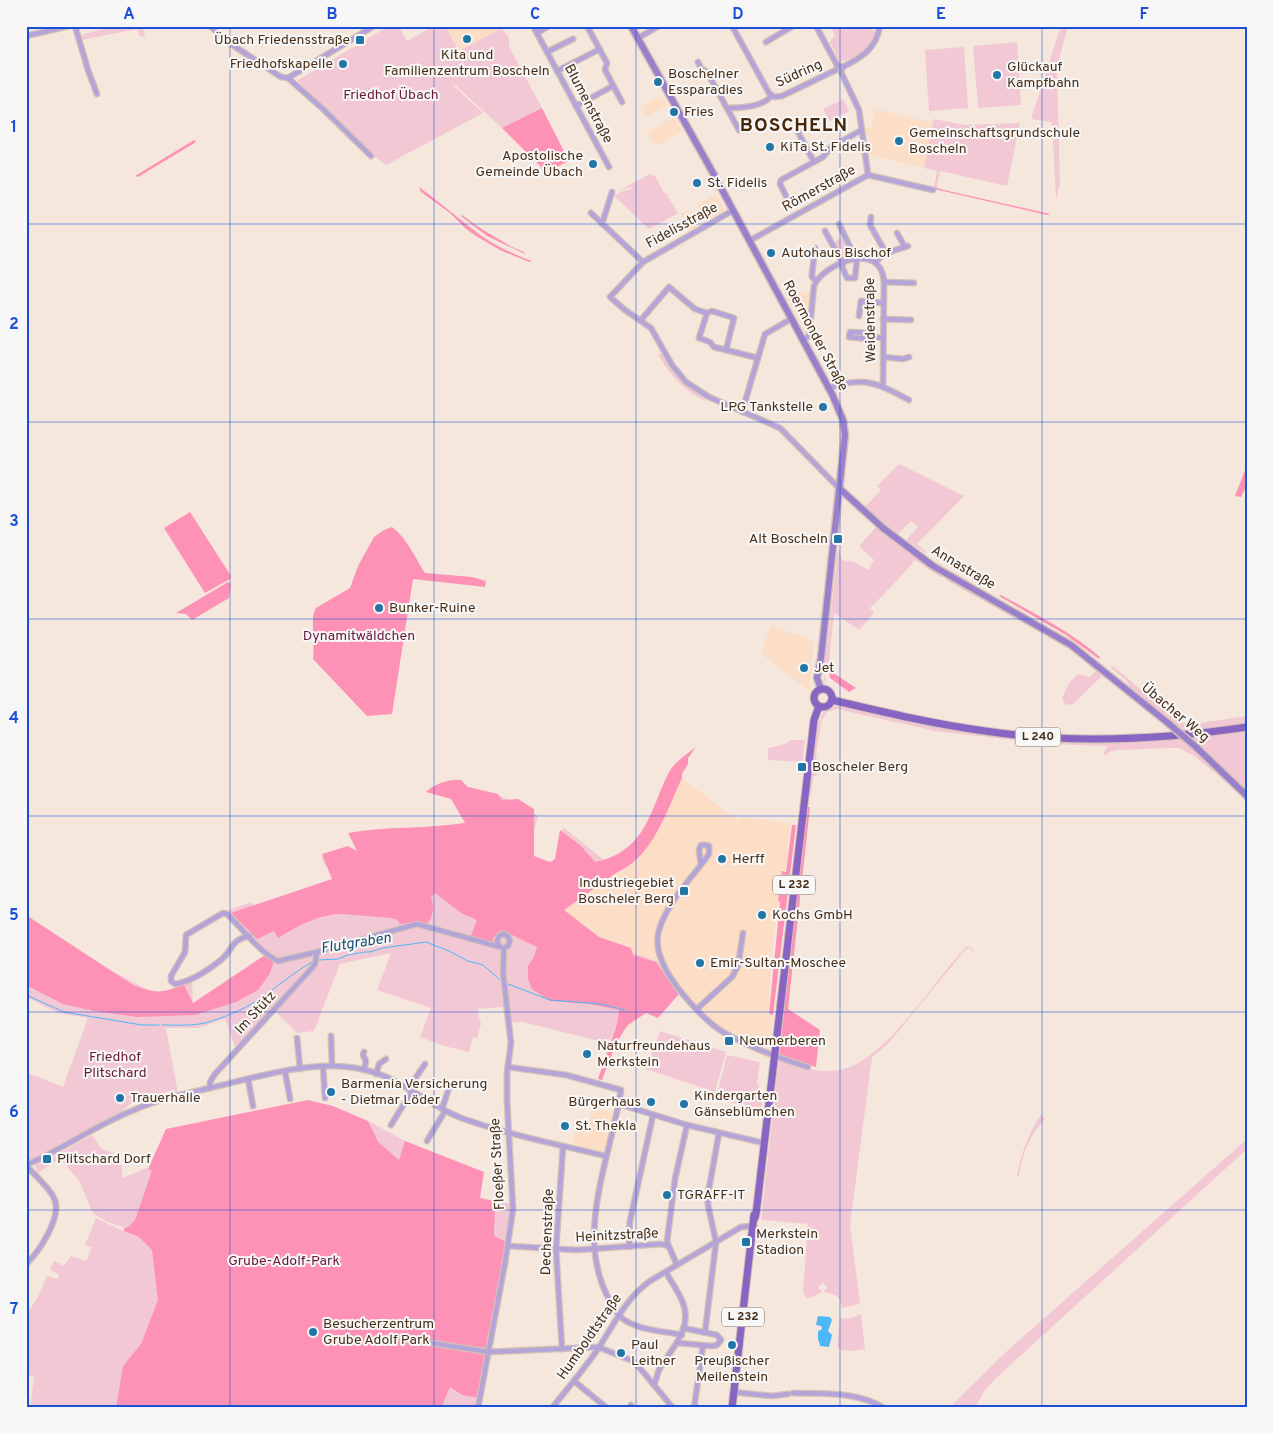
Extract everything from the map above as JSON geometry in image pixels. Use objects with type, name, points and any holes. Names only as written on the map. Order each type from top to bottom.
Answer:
[{"type":"main road","name":"Roermonder Straße","points":[[631,26],[840,410],[845,429],[821,662],[817,678],[821,689]]},
{"type":"main road","name":"Annastraße","points":[[840,489],[883,528],[932,566],[1059,637],[1083,654]]},
{"type":"main road","name":"Übacher Weg","points":[[1083,654],[1196,747],[1247,796]]},
{"type":"main road","points":[[821,689],[826,689],[830,692],[832,700],[827,706],[819,706],[814,698],[821,689]]},
{"type":"main road","name":"L 240","points":[[832,700],[888,714],[941,724],[995,732],[1058,738],[1148,738],[1247,727]]},
{"type":"main road","name":"L 232","points":[[732,1408],[754,1226],[776,1016],[783,983],[814,720],[819,706]]},
{"type":"street","points":[[26,36],[69,26]]},
{"type":"street","points":[[74,26],[97,94]]},
{"type":"street","points":[[210,26],[234,47],[281,76],[288,78],[371,156]]},
{"type":"street","points":[[288,78],[367,28],[374,26]]},
{"type":"street","name":"Blumenstraße","points":[[533,26],[609,167]]},
{"type":"street","points":[[537,33],[549,26]]},
{"type":"street","points":[[587,26],[607,63],[605,70],[622,102]]},
{"type":"street","points":[[638,38],[659,26]]},
{"type":"street","name":"Südring","points":[[732,26],[771,96]]},
{"type":"street","points":[[766,42],[793,26]]},
{"type":"street","points":[[816,26],[856,102],[868,175]]},
{"type":"street","name":"Südring","points":[[771,96],[782,96],[839,69],[870,50],[880,26]]},
{"type":"street","points":[[547,52],[572,39]]},
{"type":"street","points":[[557,71],[600,49]]},
{"type":"street","points":[[698,62],[701,68],[708,72],[739,130]]},
{"type":"street","points":[[576,106],[613,86]]},
{"type":"street","name":"Südring","points":[[728,108],[761,103],[768,100],[771,96]]},
{"type":"street","points":[[787,198],[780,184],[781,180],[826,156],[832,147],[862,131]]},
{"type":"street","points":[[798,132],[814,162]]},
{"type":"street","name":"Römerstraße","points":[[749,241],[868,175],[933,190]]},
{"type":"street","points":[[602,224],[612,192]]},
{"type":"street","name":"Fidelisstraße","points":[[641,320],[625,310],[610,297],[643,262],[732,211]]},
{"type":"street","name":"Fidelisstraße","points":[[591,213],[643,262]]},
{"type":"street","points":[[871,217],[870,225],[886,253]]},
{"type":"street","points":[[825,231],[847,278],[855,278],[856,259],[839,224]]},
{"type":"street","points":[[875,262],[886,253],[906,246],[897,233]]},
{"type":"street","points":[[803,340],[808,336],[816,281],[812,277],[815,248]]},
{"type":"street","name":"Weidenstraße","points":[[816,281],[824,273],[856,259],[867,258],[875,262],[882,269],[884,282],[884,386]]},
{"type":"street","points":[[884,282],[914,283]]},
{"type":"street","points":[[726,350],[734,318],[712,311],[707,313],[695,309],[670,287],[641,320],[650,328],[672,366],[686,382],[709,397],[780,428],[840,489]]},
{"type":"street","points":[[859,316],[860,301],[883,302]]},
{"type":"street","points":[[707,313],[699,338],[710,342],[714,347],[758,358]]},
{"type":"street","points":[[742,412],[765,334],[791,319]]},
{"type":"street","points":[[883,319],[911,320]]},
{"type":"street","points":[[871,337],[883,338]]},
{"type":"street","points":[[883,357],[903,359],[908,357]]},
{"type":"street","points":[[829,388],[855,382],[869,382],[884,386],[909,400]]},
{"type":"street","points":[[701,864],[666,912],[660,927],[658,941],[660,958],[669,974],[709,1022],[725,1033],[773,1056],[808,1067]]},
{"type":"street","points":[[250,936],[236,941],[221,960],[190,979],[175,984],[171,981],[171,976],[186,952],[186,935],[223,913],[227,914],[250,936],[267,953],[274,959],[280,961],[317,955]]},
{"type":"street","name":"Floeßer Straße","points":[[317,955],[417,924],[502,947],[503,978],[511,1043],[508,1066],[508,1133],[513,1209],[478,1408]]},
{"type":"street","points":[[697,1009],[732,977],[738,966],[743,933]]},
{"type":"street","name":"Im Stütz","points":[[210,1088],[210,1082],[215,1074],[315,964],[317,955]]},
{"type":"street","points":[[331,1036],[332,1066]]},
{"type":"street","points":[[297,1038],[300,1069]]},
{"type":"street","points":[[364,1052],[366,1061],[364,1070]]},
{"type":"street","points":[[376,1074],[379,1064],[386,1059]]},
{"type":"street","points":[[391,1125],[425,1064]]},
{"type":"street","points":[[323,1066],[325,1098]]},
{"type":"street","points":[[26,1264],[43,1243],[54,1218],[56,1205],[53,1197],[26,1165],[55,1152],[133,1110],[153,1102],[248,1078],[285,1071],[323,1066],[364,1070],[410,1090],[463,1119],[508,1133],[606,1156]]},
{"type":"street","points":[[508,1066],[566,1075],[621,1090],[606,1156],[597,1210],[594,1249],[598,1275],[618,1316],[627,1322],[644,1328],[682,1335]]},
{"type":"street","points":[[285,1071],[290,1099]]},
{"type":"street","points":[[248,1078],[253,1106]]},
{"type":"street","points":[[427,1141],[444,1110],[450,1085]]},
{"type":"street","points":[[619,1104],[687,1125],[763,1143]]},
{"type":"street","points":[[630,1247],[630,1221],[653,1115]]},
{"type":"street","points":[[677,1265],[668,1246],[675,1179],[687,1125]]},
{"type":"street","points":[[705,1332],[716,1242],[708,1205],[708,1194],[719,1133]]},
{"type":"street","name":"Dechenstraße","points":[[562,1349],[556,1249],[563,1146]]},
{"type":"street","name":"Humboldtstraße","points":[[552,1408],[574,1381],[618,1316],[638,1291],[677,1265],[741,1227],[754,1226]]},
{"type":"street","name":"Heinitzstraße","points":[[508,1246],[594,1249],[661,1244],[668,1246]]},
{"type":"street","points":[[654,1385],[659,1370],[678,1343],[683,1328],[684,1308],[682,1301],[666,1272]]},
{"type":"street","points":[[678,1343],[703,1346],[717,1345],[721,1340],[717,1335],[683,1328]]},
{"type":"street","points":[[399,1338],[489,1352],[598,1347],[633,1361],[673,1408]]},
{"type":"street","points":[[694,1408],[703,1346]]},
{"type":"street","points":[[574,1381],[607,1408]]},
{"type":"street","points":[[733,1392],[772,1396],[791,1394],[854,1396],[876,1403],[884,1408]]},
{"type":"shaded area","name":"Kita und Familienzentrum Boscheln","points":[[445,26],[502,26],[502,28],[459,51]]},
{"type":"shaded area","points":[[662,96],[667,105],[645,117],[640,107]]},
{"type":"shaded area","name":"Gemeinschaftsgrundschule Boscheln","points":[[875,109],[929,122],[934,120],[924,168],[868,155],[867,149],[870,149],[869,134],[865,134],[866,127],[872,128]]},
{"type":"shaded area","points":[[674,117],[682,132],[655,146],[647,132]]},
{"type":"shaded area","points":[[716,194],[725,211],[706,221],[697,205]]},
{"type":"shaded area","points":[[689,210],[698,226],[689,231],[680,214]]},
{"type":"shaded area","points":[[795,292],[811,293],[806,333],[787,298],[795,294]]},
{"type":"shaded area","points":[[771,625],[814,641],[809,691],[761,654]]},
{"type":"shaded area","points":[[682,778],[738,821],[741,817],[791,823],[785,870],[782,869],[774,936],[768,1015],[773,1016],[768,1059],[712,1029],[679,994],[663,973],[633,955],[631,948],[599,937],[564,910],[616,873],[625,869],[656,834]]},
{"type":"shaded area","points":[[593,1108],[614,1113],[606,1148],[601,1151],[572,1145],[576,1128],[591,1129],[593,1127],[588,1123]]},
{"type":"green space","points":[[103,26],[153,26],[143,28],[145,36],[140,37],[137,29],[82,40],[80,35],[104,29]]},
{"type":"green space","name":"Friedhof Übach","points":[[389,26],[399,26],[407,41],[434,26],[445,26],[459,51],[502,28],[509,38],[509,47],[542,108],[502,128],[452,81],[454,86],[483,113],[386,165],[372,155],[300,86],[298,80]]},
{"type":"green space","points":[[837,26],[857,26],[876,31],[867,47],[858,55],[840,62],[830,42],[835,35],[832,29]]},
{"type":"green space","points":[[1061,26],[1068,26],[1057,66],[1060,183],[1056,199],[1052,122],[1031,119]]},
{"type":"green space","name":"Glückauf Kampfbahn","points":[[1017,42],[1021,105],[978,108],[973,46]]},
{"type":"green space","name":"Glückauf Kampfbahn","points":[[964,47],[968,108],[929,111],[925,50]]},
{"type":"green space","points":[[843,99],[849,111],[830,121],[823,109]]},
{"type":"green space","points":[[542,108],[569,161],[546,172],[502,128]]},
{"type":"green space","points":[[934,119],[965,125],[1020,123],[1007,186],[940,171],[938,187],[934,187],[937,171],[924,168]]},
{"type":"green space","points":[[194,140],[196,142],[138,177],[135,176]]},
{"type":"green space","points":[[650,174],[655,176],[678,213],[649,229],[614,196],[634,188],[630,187],[620,190]]},
{"type":"green space","points":[[419,187],[492,243],[532,261],[529,262],[500,250],[476,236],[450,213],[421,192]]},
{"type":"green space","points":[[934,187],[1050,214],[1047,215],[934,189]]},
{"type":"green space","points":[[462,215],[480,228],[525,254],[487,236]]},
{"type":"green space","points":[[840,238],[844,239],[853,256],[843,260],[833,243]]},
{"type":"green space","points":[[662,353],[676,373],[705,397],[705,401],[690,392],[673,376],[658,355]]},
{"type":"green space","points":[[899,464],[964,496],[917,544],[926,551],[924,552],[906,540],[918,527],[911,521],[897,535],[864,508],[881,490],[877,486]]},
{"type":"green space","points":[[1247,465],[1247,485],[1241,497],[1235,496]]},
{"type":"green space","points":[[190,512],[231,576],[230,579],[205,593],[164,528]]},
{"type":"green space","points":[[877,526],[945,576],[939,576],[915,560],[870,608],[874,613],[859,630],[834,613],[828,670],[824,674],[838,549],[842,560],[855,562],[868,570],[874,560],[859,546]]},
{"type":"green space","name":"Dynamitwäldchen","points":[[392,527],[406,542],[425,573],[472,577],[486,581],[485,587],[413,579],[392,714],[367,716],[313,659],[313,617],[316,608],[350,588],[358,566],[374,537]]},
{"type":"green space","points":[[946,580],[952,580],[1054,636],[1050,637],[1041,633]]},
{"type":"green space","points":[[228,582],[231,584],[229,598],[192,620],[186,614],[176,613]]},
{"type":"green space","points":[[1001,595],[1064,631],[1089,648],[1100,657],[1099,659],[1066,635],[999,596]]},
{"type":"green space","points":[[1056,640],[1063,640],[1098,669],[1097,671],[1104,674],[1073,704],[1066,705],[1062,698],[1069,683],[1078,674],[1090,677],[1096,671],[1089,663]]},
{"type":"green space","points":[[1113,666],[1180,723],[1193,724],[1247,716],[1247,790],[1191,737],[1195,737],[1186,733],[1130,687],[1127,681],[1111,668]]},
{"type":"green space","points":[[829,670],[856,688],[849,692],[830,678]]},
{"type":"green space","points":[[837,705],[1058,741],[1130,742],[1182,739],[1210,762],[1247,798],[1247,802],[1218,775],[1194,756],[1179,748],[1119,750],[1112,751],[1103,756],[1107,746],[1049,744],[935,731],[837,709],[827,712],[821,722],[816,755],[819,772],[813,777],[811,795],[808,795],[817,727],[823,713]]},
{"type":"green space","points":[[791,740],[805,740],[802,762],[768,760],[768,748],[785,744]]},
{"type":"green space","points":[[696,747],[688,758],[688,764],[664,819],[649,845],[629,866],[564,910],[599,937],[631,948],[633,955],[656,962],[679,994],[658,1018],[646,1013],[628,1025],[616,1044],[602,1080],[598,1079],[617,1024],[619,1010],[590,1004],[550,1001],[532,989],[528,979],[528,966],[534,957],[537,947],[504,931],[499,932],[493,938],[493,943],[470,938],[477,920],[461,913],[435,893],[431,897],[433,910],[428,923],[400,924],[397,920],[391,918],[335,914],[310,921],[278,938],[274,931],[257,939],[231,913],[332,879],[322,854],[348,846],[357,851],[348,833],[377,829],[465,823],[451,799],[426,792],[438,784],[452,780],[461,780],[468,787],[498,794],[502,800],[518,799],[534,809],[534,856],[550,862],[555,859],[560,830],[581,846],[595,862],[612,857],[636,840],[650,816],[670,770],[680,759]]},
{"type":"green space","name":"Friedhof Plitschard","points":[[499,796],[523,804],[538,816],[534,831],[533,858],[557,866],[563,827],[609,864],[559,909],[600,940],[658,962],[664,974],[655,1015],[616,1009],[619,1010],[617,1024],[610,1041],[608,1040],[607,1043],[523,1022],[505,1023],[503,1007],[477,1009],[481,1024],[477,1038],[473,1037],[469,1052],[444,1046],[420,1037],[431,1008],[377,990],[391,953],[340,964],[314,1031],[297,1033],[273,1009],[236,1049],[225,1019],[198,1028],[166,1028],[178,1093],[171,1091],[137,1101],[121,1113],[26,1163],[26,1078],[31,1074],[63,1087],[88,1018],[58,1013],[26,997],[26,916],[95,962],[150,991],[162,993],[192,981],[193,1005],[271,954],[228,912],[230,912],[229,910],[251,902],[254,905],[277,900],[321,883],[334,881],[321,857],[343,849],[408,884]]},
{"type":"green space","points":[[807,807],[810,807],[788,1009],[820,1030],[816,1067],[779,1056]]},
{"type":"green space","points":[[792,825],[796,825],[773,1015],[769,1014],[780,902],[778,901],[782,871],[786,872]]},
{"type":"green space","points":[[26,915],[133,985],[158,991],[184,985],[193,1003],[265,955],[274,962],[269,975],[258,990],[236,1002],[195,1015],[137,1017],[94,1011],[63,1004],[26,985]]},
{"type":"green space","points":[[966,947],[971,947],[978,956],[970,948],[966,949],[887,1045],[872,1057],[850,1225],[860,1304],[842,1308],[836,1296],[824,1292],[827,1287],[823,1283],[819,1286],[819,1289],[823,1292],[806,1298],[803,1292],[808,1224],[761,1220],[779,1059],[808,1069],[823,1071],[839,1070],[856,1064],[891,1037]]},
{"type":"green space","points":[[660,1031],[726,1052],[715,1092],[646,1069]]},
{"type":"green space","points":[[727,1055],[760,1062],[757,1082],[763,1097],[761,1111],[745,1109],[745,1106],[716,1099]]},
{"type":"green space","name":"Grube-Adolf-Park","points":[[308,1100],[333,1106],[368,1121],[378,1142],[399,1160],[405,1141],[484,1172],[480,1198],[495,1201],[494,1236],[507,1242],[492,1330],[488,1334],[479,1398],[462,1395],[450,1387],[441,1408],[116,1408],[123,1366],[141,1344],[158,1300],[152,1250],[139,1237],[124,1231],[124,1228],[128,1227],[135,1220],[152,1171],[148,1169],[166,1129]]},
{"type":"green space","points":[[1041,1115],[1045,1119],[1028,1145],[1022,1160],[1019,1176],[1017,1176],[1026,1144],[1033,1127]]},
{"type":"green space","name":"Grube-Adolf-Park","points":[[368,1121],[405,1141],[476,1199],[511,1204],[512,1209],[507,1242],[496,1237],[493,1317],[477,1408],[30,1408],[34,1377],[26,1375],[26,1315],[38,1297],[47,1276],[57,1279],[59,1275],[50,1269],[54,1261],[64,1266],[71,1256],[86,1261],[92,1247],[85,1245],[96,1218],[123,1231],[125,1228],[105,1221],[93,1213],[79,1181],[58,1154],[92,1135],[102,1149],[120,1156],[123,1178],[146,1168],[151,1170],[372,1130]]},
{"type":"green space","points":[[1247,1139],[1247,1149],[996,1378],[985,1390],[975,1408],[949,1408],[1007,1351]]},
{"type":"green space","points":[[54,1155],[57,1160],[38,1173],[34,1164]]},
{"type":"green space","points":[[861,1314],[865,1349],[842,1350],[837,1346],[840,1318],[849,1319]]},
{"type":"water","points":[[818,1316],[830,1317],[832,1320],[828,1331],[832,1335],[829,1347],[820,1346],[818,1331],[822,1328],[816,1325]]},
{"type":"waterway","name":"Flutgraben","points":[[318,960],[338,959],[348,955],[383,948],[426,942],[468,961],[483,965],[499,979]]},
{"type":"waterway","name":"Flutgraben","points":[[162,1025],[200,1024],[229,1015],[260,999],[314,961]]},
{"type":"waterway","name":"Flutgraben","points":[[508,984],[550,1000],[601,1004],[625,1010]]},
{"type":"waterway","name":"Flutgraben","points":[[26,995],[64,1012],[142,1025],[159,1025]]},
{"type":"place","name":"Kita und Familienzentrum Boscheln","points":[[467,39]]},
{"type":"place","name":"Übach Friedensstraße","points":[[360,40]]},
{"type":"place","name":"Friedhofskapelle","points":[[343,64]]},
{"type":"place","name":"Glückauf Kampfbahn","points":[[997,75]]},
{"type":"place","name":"Boschelner Essparadies","points":[[658,82]]},
{"type":"place","name":"Fries","points":[[674,112]]},
{"type":"place","name":"Gemeinschaftsgrundschule Boscheln","points":[[899,141]]},
{"type":"place","name":"KiTa St. Fidelis","points":[[770,147]]},
{"type":"place","name":"Apostolische Gemeinde Übach","points":[[593,164]]},
{"type":"place","name":"St. Fidelis","points":[[697,183]]},
{"type":"place","name":"Autohaus Bischof","points":[[771,253]]},
{"type":"place","name":"LPG Tankstelle","points":[[823,407]]},
{"type":"place","name":"Alt Boscheln","points":[[838,539]]},
{"type":"place","name":"Bunker-Ruine","points":[[379,608]]},
{"type":"place","name":"Jet","points":[[804,668]]},
{"type":"place","name":"Boscheler Berg","points":[[802,767]]},
{"type":"place","name":"Herff","points":[[722,859]]},
{"type":"place","name":"Industriegebiet Boscheler Berg","points":[[684,891]]},
{"type":"place","name":"Kochs GmbH","points":[[762,915]]},
{"type":"place","name":"Emir-Sultan-Moschee","points":[[700,963]]},
{"type":"place","name":"Neumerberen","points":[[729,1041]]},
{"type":"place","name":"Naturfreundehaus Merkstein","points":[[587,1054]]},
{"type":"place","name":"Barmenia Versicherung - Dietmar Löder","points":[[331,1092]]},
{"type":"place","name":"Trauerhalle","points":[[120,1098]]},
{"type":"place","name":"Bürgerhaus","points":[[651,1102]]},
{"type":"place","name":"Kindergarten Gänseblümchen","points":[[684,1104]]},
{"type":"place","name":"St. Thekla","points":[[565,1126]]},
{"type":"place","name":"Plitschard Dorf","points":[[47,1159]]},
{"type":"place","name":"TGRAFF-IT","points":[[667,1195]]},
{"type":"place","name":"Merkstein Stadion","points":[[746,1242]]},
{"type":"place","name":"Besucherzentrum Grube Adolf Park","points":[[313,1332]]},
{"type":"place","name":"Preußischer Meilenstein","points":[[732,1345]]},
{"type":"place","name":"Paul Leitner","points":[[621,1353]]},
{"type":"district","name":"BOSCHELN","points":[[794,126]]}]
